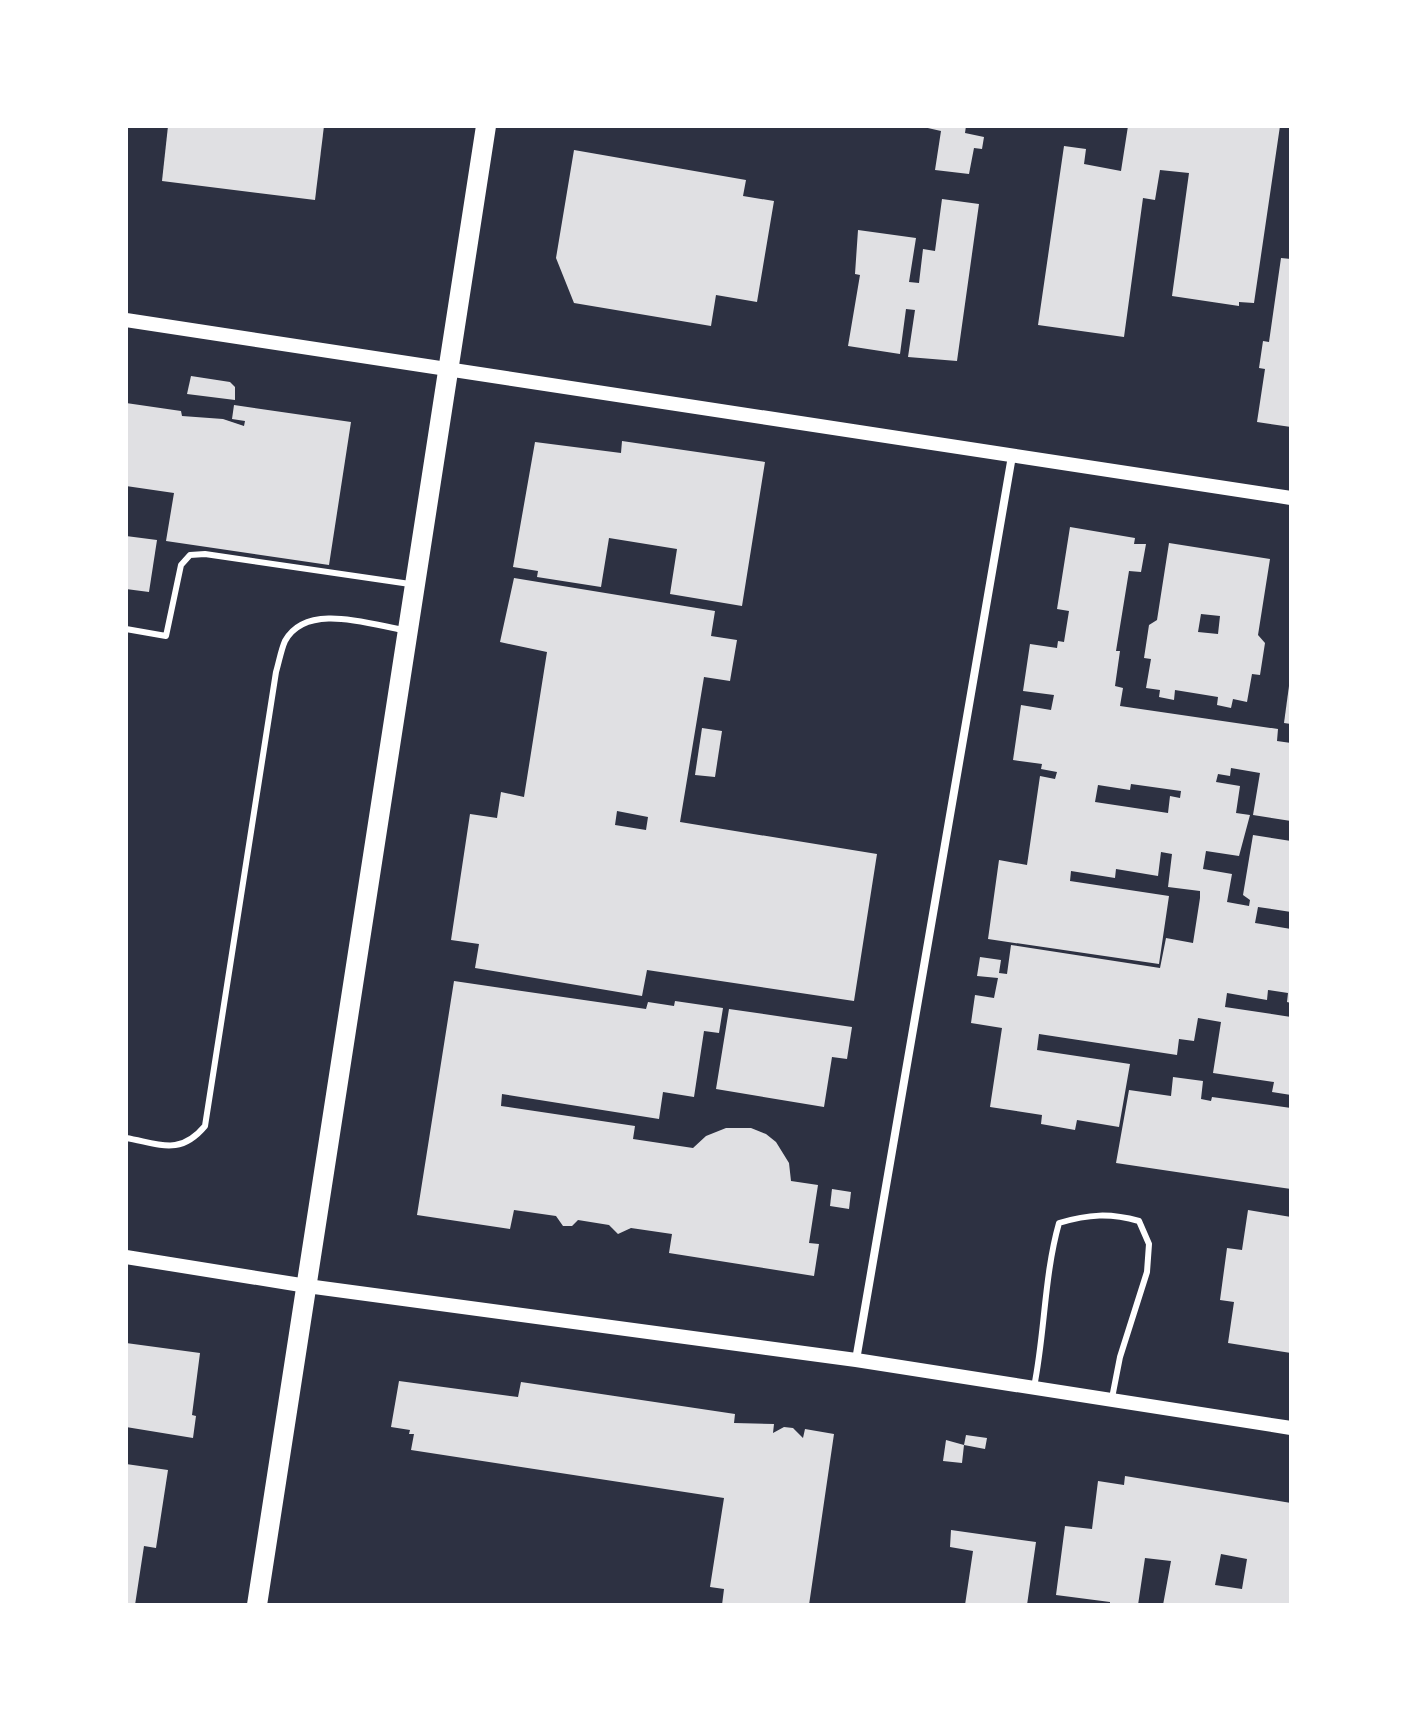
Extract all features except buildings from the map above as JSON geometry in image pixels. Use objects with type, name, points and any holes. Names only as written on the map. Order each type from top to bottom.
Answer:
[{"type":"main road","points":[[257,1605],[486,126]]},
{"type":"street","points":[[126,320],[1291,498]]},
{"type":"street","points":[[856,1360],[1012,456]]},
{"type":"street","points":[[126,1257],[307,1286],[856,1360],[1291,1428]]},
{"type":"lane","points":[[126,629],[166,636],[181,565],[190,555],[205,554],[414,585]]},
{"type":"lane","points":[[126,1138],[178,1147],[194,1140],[205,1126],[276,672],[285,642],[295,628],[307,621],[328,618],[407,630]]},
{"type":"lane","points":[[1034,1389],[1043,1345],[1052,1250],[1059,1223],[1084,1215],[1114,1214],[1139,1221],[1149,1244],[1147,1272],[1120,1357],[1111,1402]]}]
